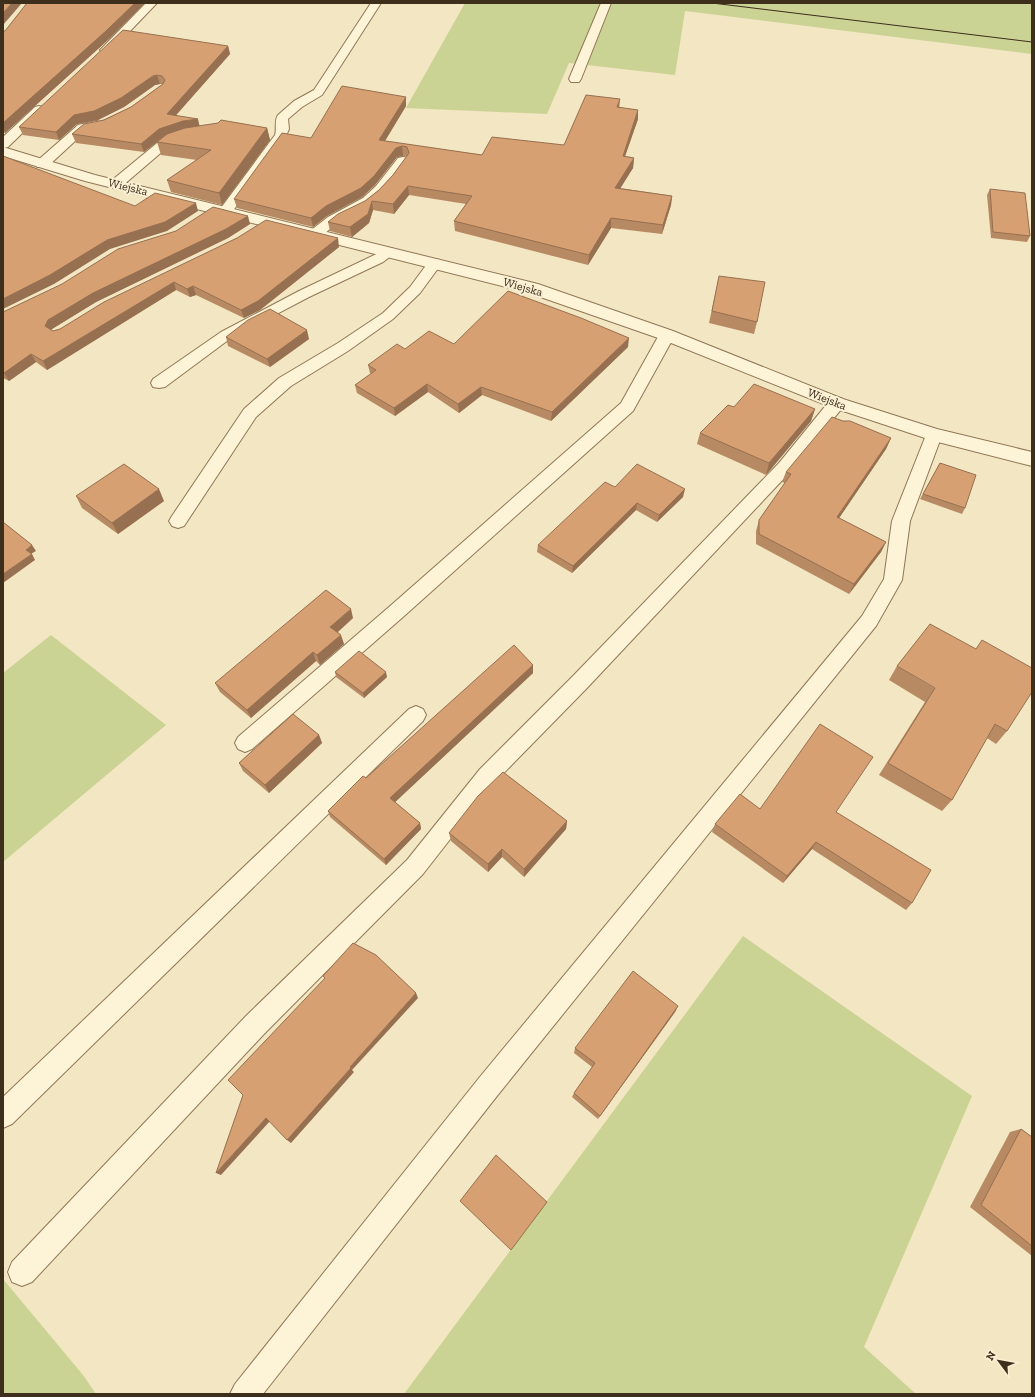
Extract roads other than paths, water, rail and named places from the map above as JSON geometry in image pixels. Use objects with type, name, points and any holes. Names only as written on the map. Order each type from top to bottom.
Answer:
[{"type":"street","name":"Wiejska","points":[[3,151],[42,164],[116,184],[532,288],[667,335],[837,403],[934,435],[1032,459]]},
{"type":"lane","points":[[97,58],[152,3]]},
{"type":"lane","points":[[196,220],[219,210],[281,135],[283,129],[282,118],[298,104],[318,92],[376,3]]},
{"type":"lane","points":[[575,79],[606,3]]},
{"type":"lane","points":[[3,144],[47,102]]},
{"type":"lane","points":[[42,164],[82,128],[109,121]]},
{"type":"lane","points":[[116,184],[166,142],[194,134]]},
{"type":"lane","points":[[315,234],[333,220],[368,200],[381,189],[403,161]]},
{"type":"lane","points":[[247,234],[266,222]]},
{"type":"lane","points":[[159,383],[226,335],[304,294],[378,260],[389,252]]},
{"type":"lane","points":[[178,521],[250,413],[285,382],[343,347],[388,316],[415,290],[435,263]]},
{"type":"lane","points":[[245,743],[396,612],[627,407],[667,335]]},
{"type":"lane","points":[[22,1272],[255,1025],[415,867],[488,776],[785,467],[837,403]]},
{"type":"lane","points":[[245,1394],[492,1081],[869,620],[893,580],[901,521],[934,435]]},
{"type":"lane","points":[[3,1115],[416,715]]},
{"type":"tram line","points":[[712,3],[1032,42]]}]
